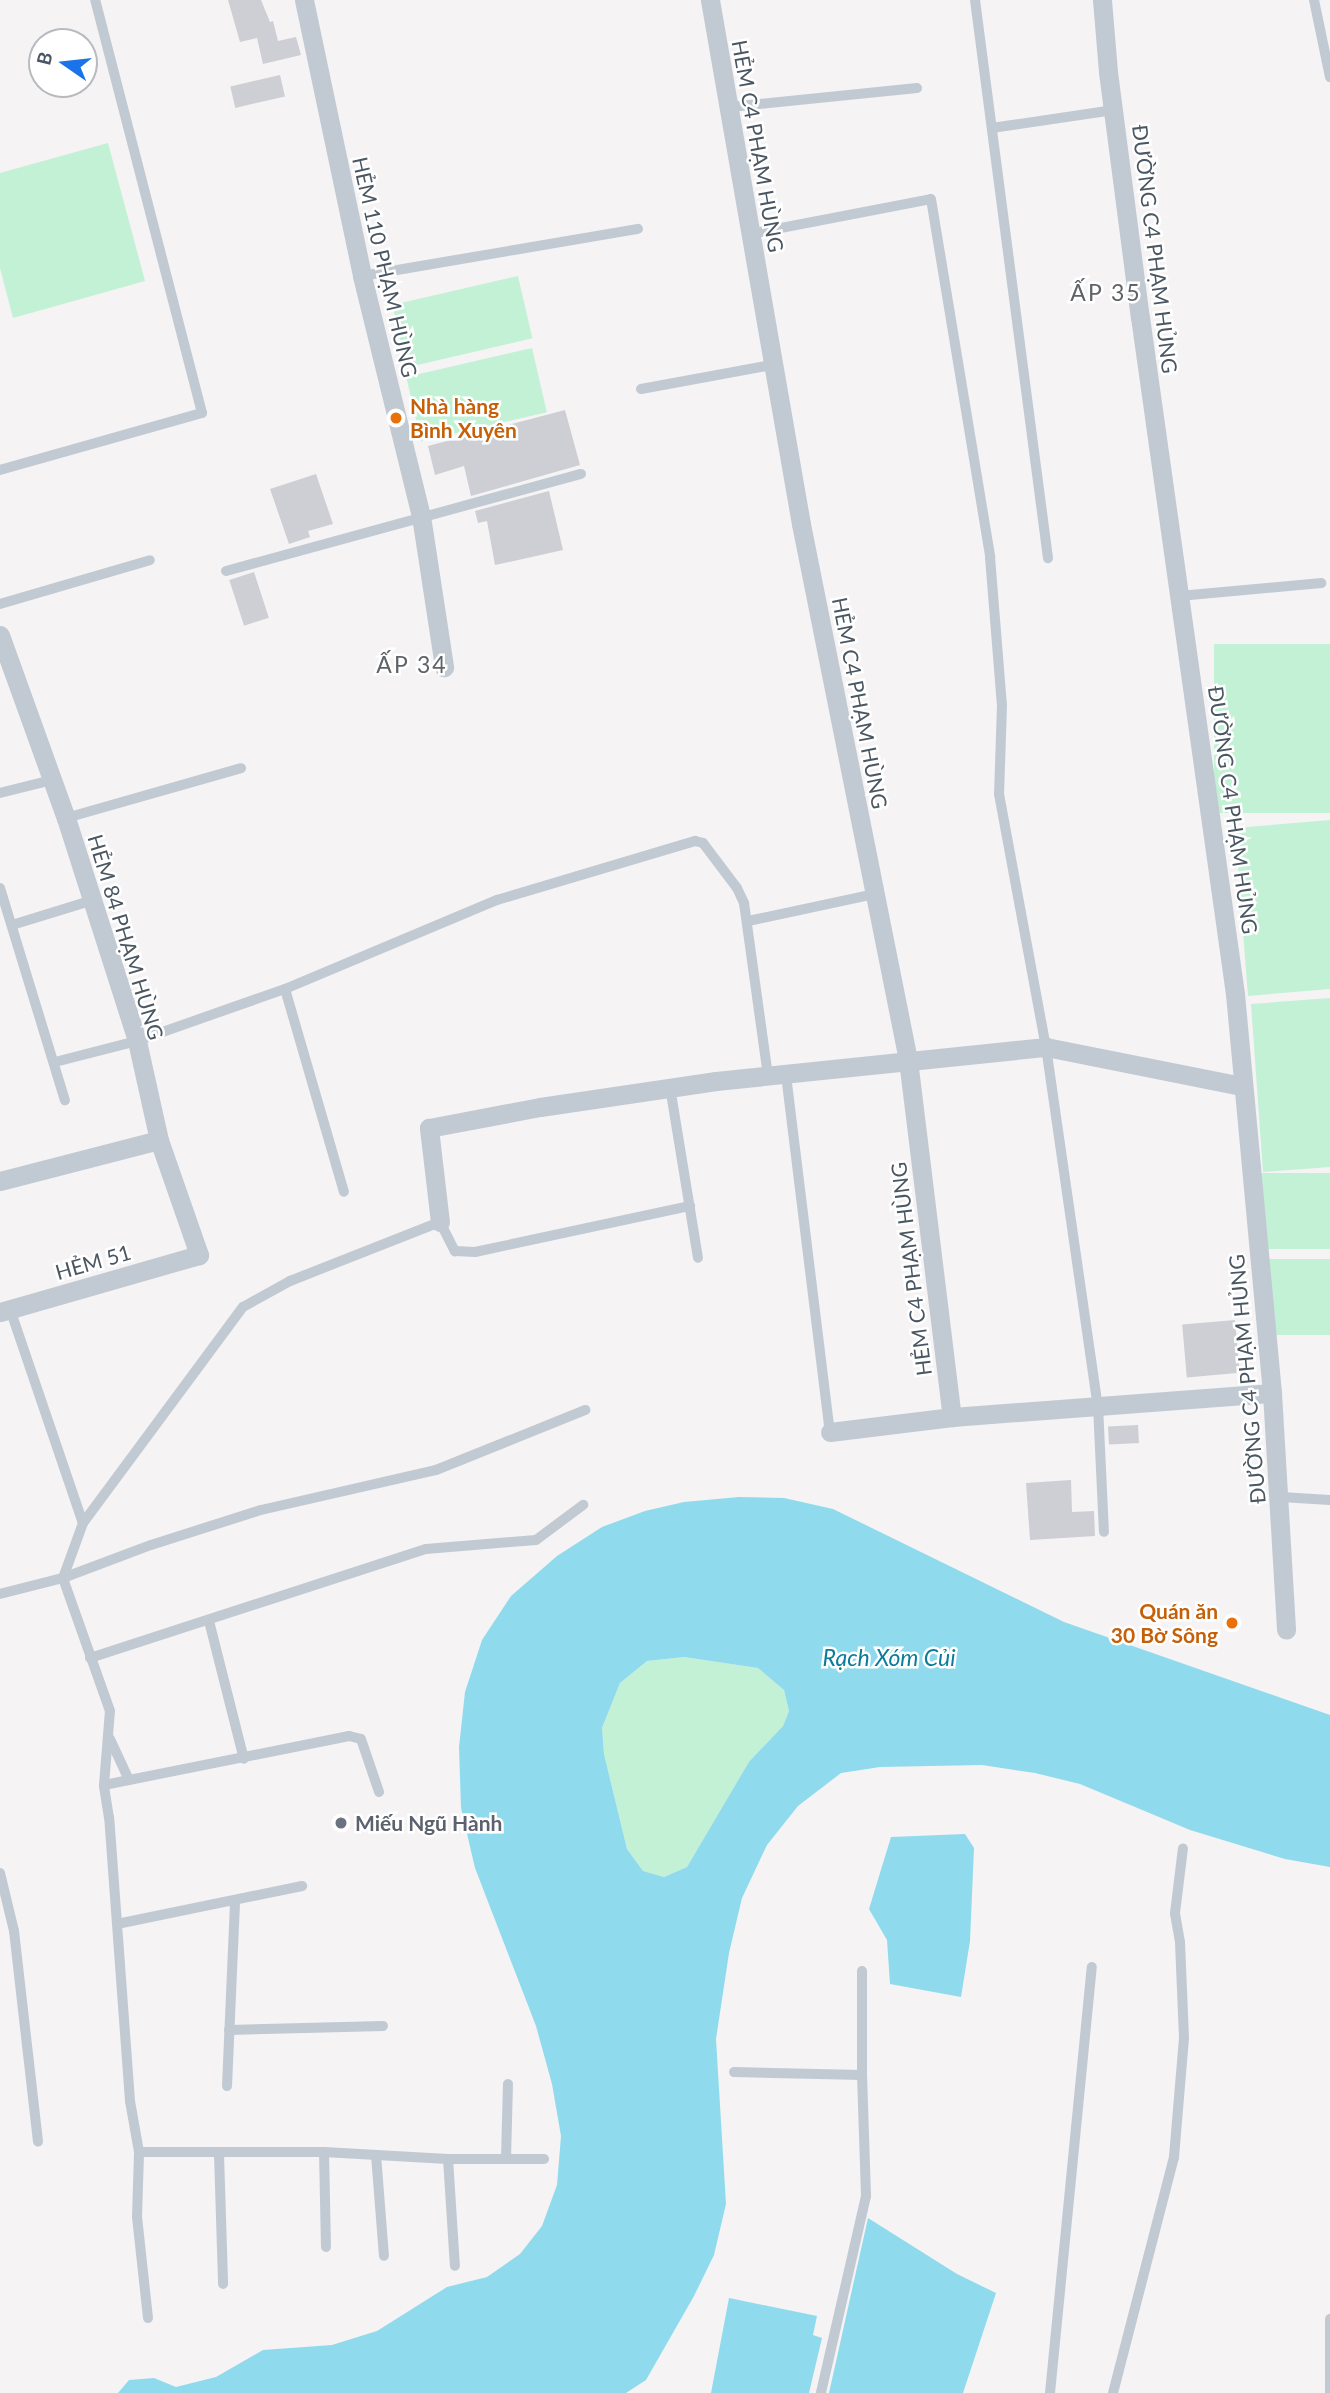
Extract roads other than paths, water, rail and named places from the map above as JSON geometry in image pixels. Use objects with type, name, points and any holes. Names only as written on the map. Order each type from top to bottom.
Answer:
[{"type":"street","name":"HẺM 110 PHẠM HÙNG","points":[[304,0],[362,276],[421,516],[444,667]]},
{"type":"street","name":"HẺM C4 PHẠM HÙNG","points":[[710,0],[801,524],[908,1060],[952,1416]]},
{"type":"street","name":"ĐƯỜNG C4 PHẠM HỦNG","points":[[1102,0],[1114,110],[1236,993],[1242,1086],[1281,1497],[1286,1630]]},
{"type":"street","name":"HẺM 84 PHẠM HÙNG","points":[[0,635],[66,818],[136,1041],[159,1140],[200,1255]]},
{"type":"street","points":[[440,1222],[429,1128],[670,1087],[1046,1047],[1242,1086]]},
{"type":"street","points":[[0,1181],[159,1140]]},
{"type":"street","name":"HẺM 51","points":[[5,1310],[200,1255]]},
{"type":"street","points":[[830,1433],[952,1416],[1272,1393]]},
{"type":"lane","points":[[0,470],[202,413],[95,0]]},
{"type":"lane","points":[[975,0],[1048,558]]},
{"type":"lane","points":[[1314,0],[1330,77]]},
{"type":"lane","points":[[730,107],[917,88]]},
{"type":"lane","points":[[992,128],[1114,110]]},
{"type":"lane","points":[[750,234],[931,199],[990,557],[1002,705],[999,794],[1046,1047],[1098,1406],[1104,1532]]},
{"type":"lane","points":[[362,276],[638,229]]},
{"type":"lane","points":[[641,389],[772,365]]},
{"type":"lane","points":[[226,570],[581,474]]},
{"type":"lane","points":[[0,604],[150,560]]},
{"type":"lane","points":[[1180,596],[1321,583]]},
{"type":"lane","points":[[66,818],[241,768]]},
{"type":"lane","points":[[0,793],[52,780]]},
{"type":"lane","points":[[55,1062],[136,1041],[285,989],[497,900],[695,841],[703,843],[737,888],[748,921],[777,1075],[830,1433]]},
{"type":"lane","points":[[0,888],[65,1100]]},
{"type":"lane","points":[[748,921],[875,894]]},
{"type":"lane","points":[[12,925],[90,901]]},
{"type":"lane","points":[[285,989],[344,1192]]},
{"type":"lane","points":[[670,1087],[698,1258]]},
{"type":"lane","points":[[148,2318],[137,2217],[139,2152],[130,2101],[104,1785],[110,1711],[63,1578],[83,1522],[243,1307],[290,1281],[440,1222],[455,1251],[475,1252],[690,1206]]},
{"type":"lane","points":[[5,1310],[83,1522]]},
{"type":"lane","points":[[0,1594],[63,1578],[152,1545],[261,1510],[436,1470],[585,1410]]},
{"type":"lane","points":[[1281,1497],[1330,1500]]},
{"type":"lane","points":[[90,1658],[426,1549],[536,1540],[583,1505]]},
{"type":"lane","points":[[209,1621],[244,1759]]},
{"type":"lane","points":[[104,1785],[355,1736],[362,1739],[379,1792]]},
{"type":"lane","points":[[109,1738],[129,1780]]},
{"type":"lane","points":[[1113,2393],[1174,2157],[1184,2038],[1180,1942],[1175,1913],[1183,1848]]},
{"type":"lane","points":[[0,1873],[14,1931],[38,2142]]},
{"type":"lane","points":[[117,1924],[302,1886]]},
{"type":"lane","points":[[227,2086],[235,1900]]},
{"type":"lane","points":[[1050,2393],[1092,1968]]},
{"type":"lane","points":[[821,2393],[866,2196],[862,1971]]},
{"type":"lane","points":[[229,2030],[383,2026]]},
{"type":"lane","points":[[734,2072],[862,2075]]},
{"type":"lane","points":[[506,2159],[508,2084]]},
{"type":"lane","points":[[139,2152],[324,2152],[448,2159],[544,2159]]},
{"type":"lane","points":[[324,2152],[326,2247]]},
{"type":"lane","points":[[219,2154],[223,2284]]},
{"type":"lane","points":[[376,2155],[384,2256]]},
{"type":"lane","points":[[448,2159],[455,2266]]},
{"type":"lane","points":[[1330,2319],[1330,2393]]},
{"type":"water","name":"Rạch Xóm Củi","points":[[739,1497],[784,1498],[833,1509],[1064,1622],[1330,1715],[1330,1867],[1285,1859],[1190,1830],[1080,1784],[1035,1773],[982,1765],[880,1767],[841,1773],[798,1806],[767,1845],[742,1898],[729,1953],[716,2039],[726,2204],[714,2255],[646,2380],[626,2393],[118,2393],[129,2380],[154,2378],[176,2387],[216,2377],[263,2350],[332,2345],[377,2331],[447,2287],[487,2277],[520,2254],[542,2226],[557,2185],[561,2136],[552,2084],[536,2026],[475,1868],[461,1808],[459,1747],[465,1692],[482,1640],[511,1596],[557,1556],[602,1527],[645,1511],[684,1502]],"holes":[[[684,1657],[758,1668],[784,1690],[789,1711],[783,1726],[749,1762],[687,1867],[664,1877],[643,1871],[627,1849],[604,1754],[602,1728],[620,1683],[647,1661]]]},
{"type":"water","points":[[965,1834],[974,1848],[970,1941],[961,1997],[890,1984],[887,1940],[869,1909],[891,1837]]},
{"type":"water","points":[[868,2218],[957,2274],[996,2293],[963,2393],[829,2393]]},
{"type":"water","points":[[729,2298],[817,2316],[813,2335],[822,2338],[809,2393],[711,2393]]},
{"type":"place","name":"Nhà hàng Bình Xuyên","points":[[396,418]]},
{"type":"place","name":"Quán ăn 30 Bờ Sông","points":[[1232,1623]]},
{"type":"place","name":"Miếu Ngũ Hành","points":[[341,1823]]},
{"type":"district","name":"ẤP 35","points":[[1106,292]]},
{"type":"district","name":"ẤP 34","points":[[412,664]]}]
